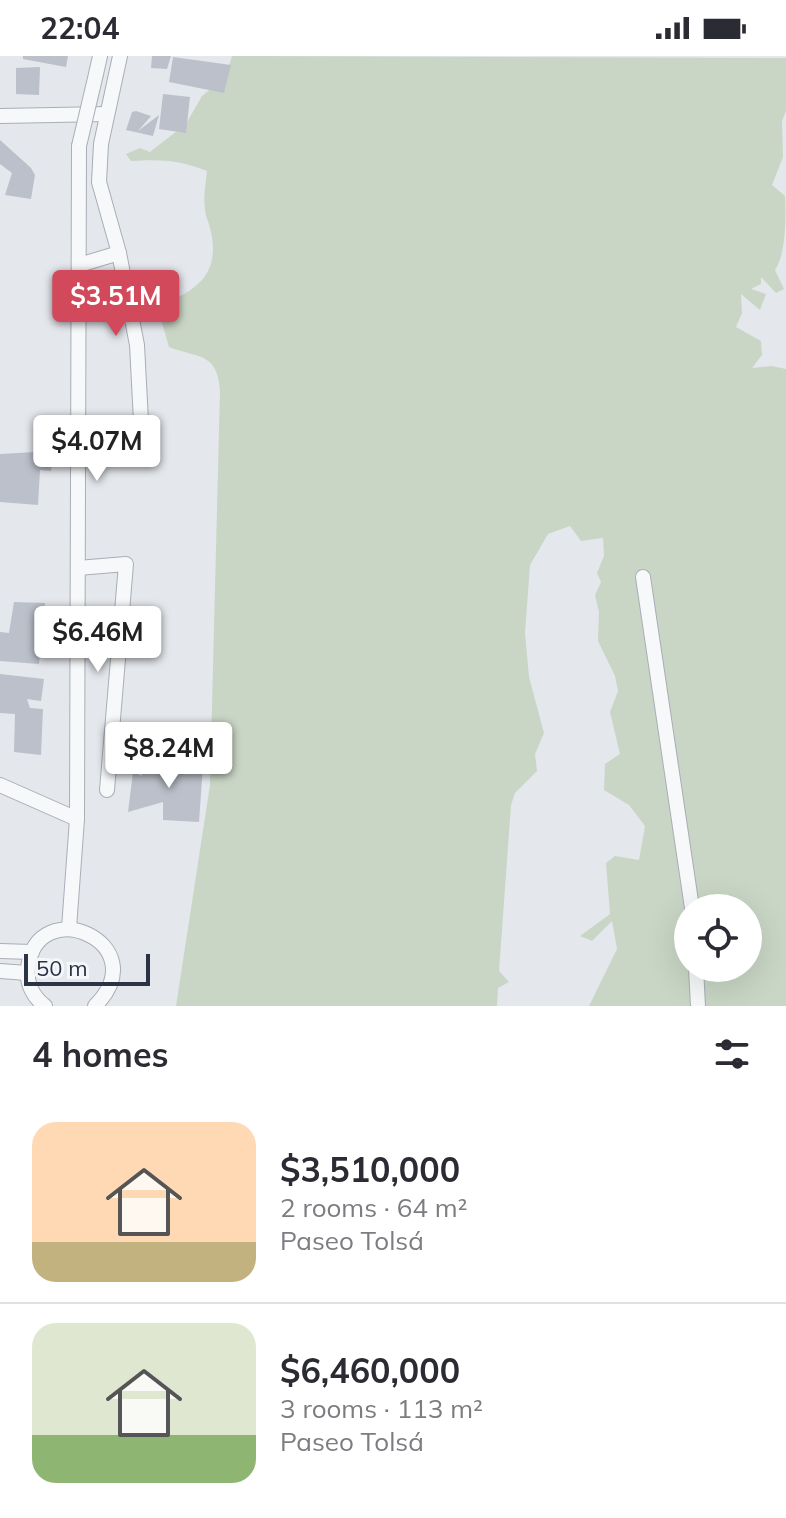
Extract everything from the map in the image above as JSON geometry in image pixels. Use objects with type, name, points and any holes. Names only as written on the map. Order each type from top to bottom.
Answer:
[{"type":"street","points":[[69,928],[77,819],[79,146],[100,56]]},
{"type":"street","points":[[120,56],[101,144],[99,182],[119,253],[137,345],[141,421]]},
{"type":"street","points":[[0,116],[107,114]]},
{"type":"street","points":[[79,265],[119,253]]},
{"type":"street","points":[[78,568],[126,564],[107,790]]},
{"type":"street","points":[[643,577],[690,894]]},
{"type":"street","points":[[0,785],[77,819]]},
{"type":"street","points":[[45,1006],[33,993],[27,973],[32,952],[47,935],[69,928],[87,932],[102,943],[111,959],[112,977],[106,995],[95,1006]]},
{"type":"street","points":[[0,951],[32,952]]},
{"type":"street","points":[[0,971],[27,973]]},
{"type":"street","points":[[697,982],[698,1006]]},
{"type":"green space","points":[[232,56],[786,58],[783,157],[772,185],[785,196],[783,246],[775,270],[784,289],[776,293],[761,277],[761,284],[751,289],[766,294],[760,310],[741,294],[742,313],[736,327],[761,341],[762,355],[752,368],[772,366],[786,369],[786,1006],[589,1006],[617,949],[612,921],[592,941],[580,936],[610,914],[606,863],[615,856],[639,860],[645,826],[629,805],[604,790],[605,764],[620,754],[610,712],[618,691],[615,676],[598,641],[599,612],[595,595],[601,582],[597,573],[604,556],[603,538],[581,541],[570,526],[548,534],[530,565],[525,633],[529,677],[544,733],[535,754],[537,771],[515,793],[511,805],[499,971],[509,982],[498,988],[497,1006],[176,1006],[210,785],[220,391],[215,369],[210,363],[197,355],[169,347],[161,319],[163,304],[188,292],[205,276],[213,255],[213,243],[204,204],[207,171],[170,161],[131,161],[126,154],[140,148],[150,152],[186,124],[202,96],[226,76]]},
{"type":"building","points":[[23,56],[68,56],[66,67],[23,59]]},
{"type":"building","points":[[152,56],[171,56],[167,69],[151,68]]},
{"type":"building","points":[[173,57],[231,65],[224,93],[169,82]]},
{"type":"building","points":[[40,67],[39,95],[16,94],[16,68]]},
{"type":"building","points":[[163,94],[190,97],[186,133],[159,129]]},
{"type":"building","points":[[132,112],[151,116],[138,131],[159,115],[153,136],[126,130]]},
{"type":"building","points":[[0,140],[35,175],[31,199],[5,195],[12,173],[0,164]]},
{"type":"building","points":[[53,451],[51,471],[40,470],[38,505],[0,502],[0,454]]},
{"type":"building","points":[[14,602],[45,603],[39,664],[0,661],[0,632],[9,633]]},
{"type":"building","points":[[0,674],[44,679],[41,701],[27,699],[30,708],[43,709],[41,755],[14,752],[15,714],[0,713]]},
{"type":"building","points":[[142,763],[203,765],[199,822],[163,820],[163,802],[128,812],[133,772],[142,776]]}]
